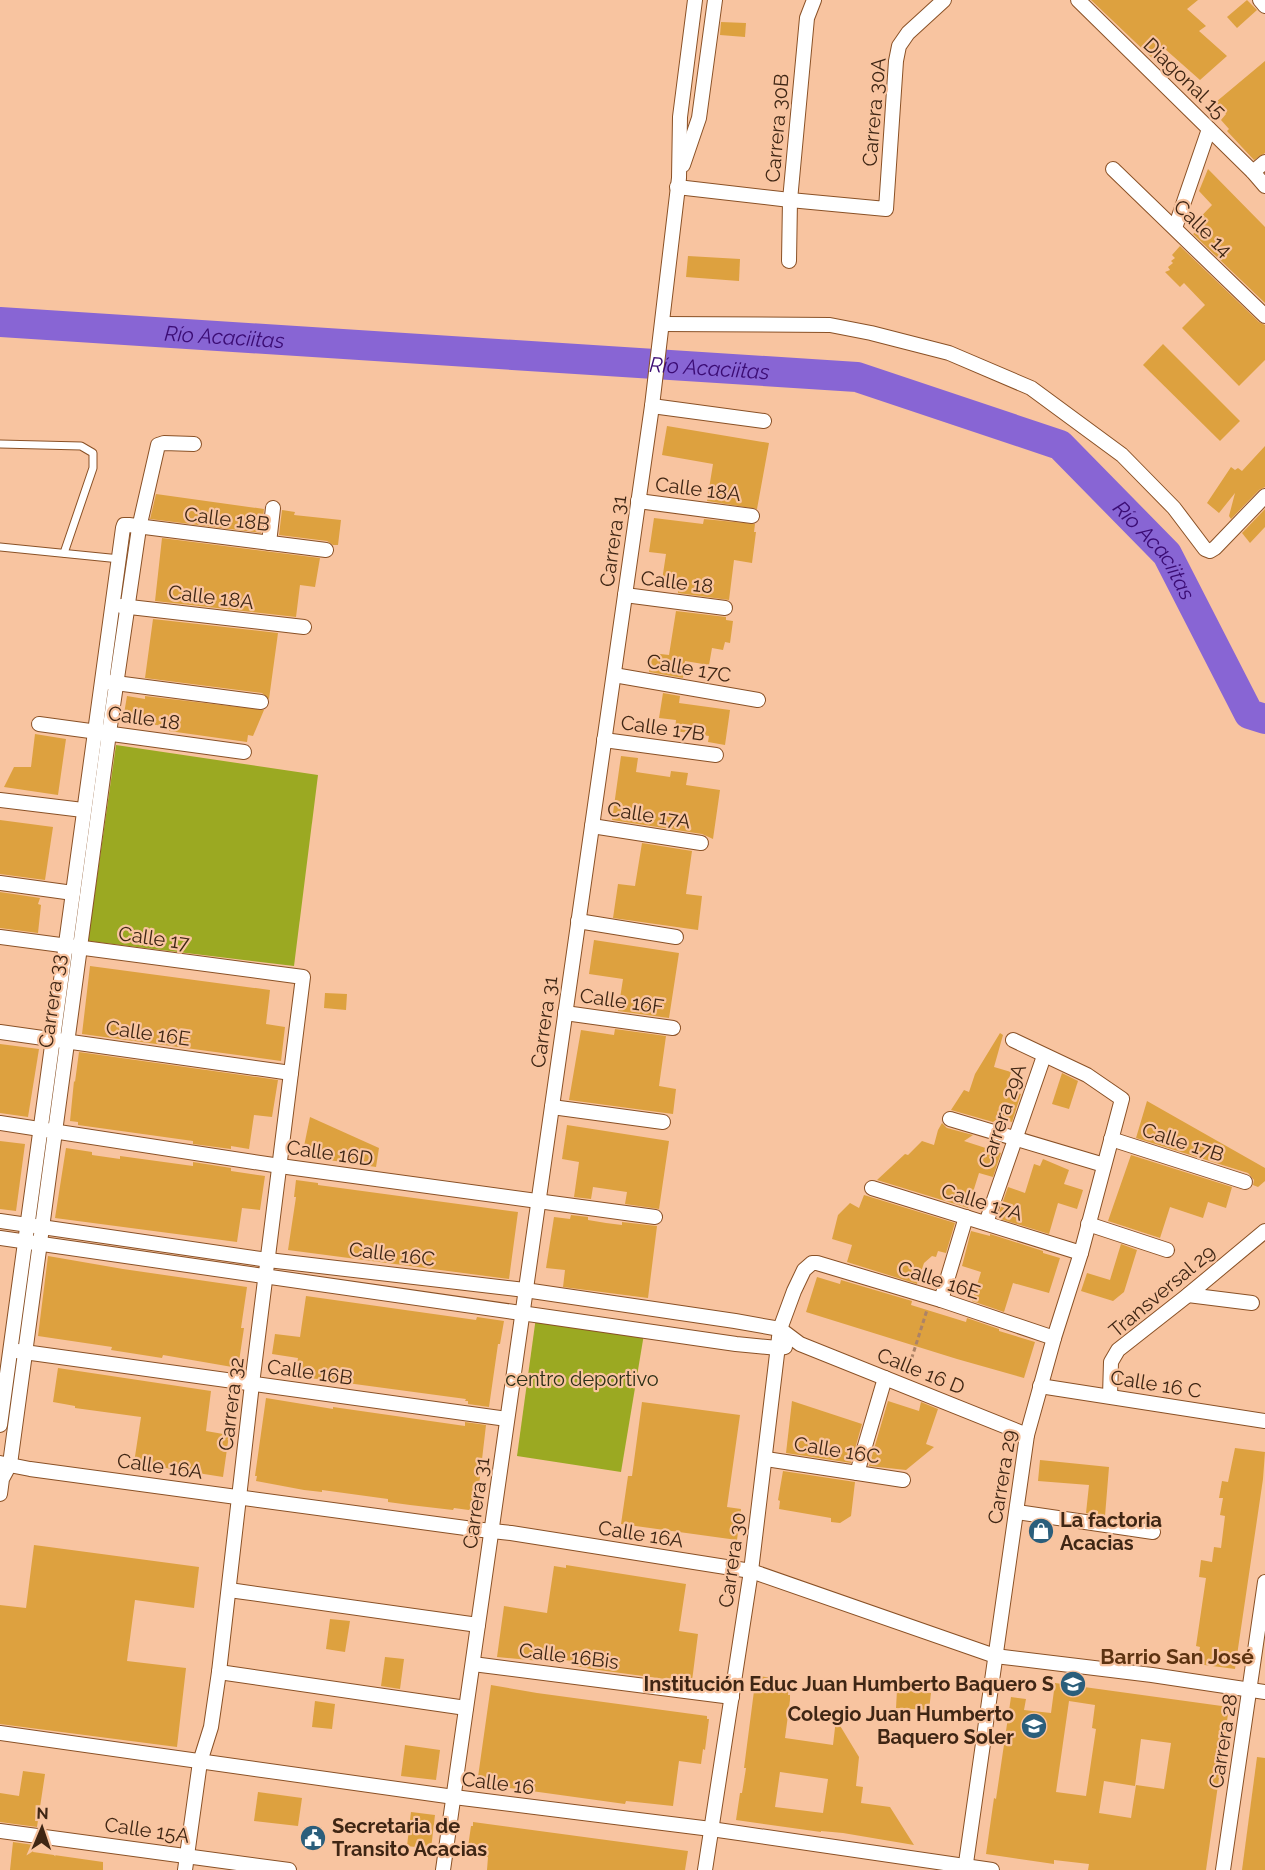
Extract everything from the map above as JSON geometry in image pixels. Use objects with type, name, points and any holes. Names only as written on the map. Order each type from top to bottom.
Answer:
[{"type":"street","name":"Carrera 31","points":[[443,1870],[654,392],[678,183],[680,117],[695,0]]},
{"type":"street","name":"Carrera 31","points":[[678,183],[699,118],[715,0]]},
{"type":"street","name":"Carrera 30B","points":[[789,261],[790,200],[807,18],[814,0]]},
{"type":"street","name":"Carrera 30A","points":[[790,200],[886,209],[899,46],[908,33],[944,0]]},
{"type":"street","name":"Diagonal 15","points":[[1078,0],[1265,186]]},
{"type":"street","points":[[1260,0],[1265,6]]},
{"type":"street","points":[[1175,228],[1209,129]]},
{"type":"street","points":[[1253,172],[1265,162]]},
{"type":"street","name":"Calle 14","points":[[1113,169],[1265,316]]},
{"type":"street","points":[[678,183],[790,200]]},
{"type":"street","points":[[662,327],[830,326],[871,333],[949,353],[1030,388],[1122,454],[1174,508],[1205,549],[1210,551],[1265,496]]},
{"type":"street","points":[[652,406],[764,421]]},
{"type":"street","name":"Carrera 33","points":[[73,947],[73,893],[83,810],[102,732],[117,684],[139,528],[158,445],[164,443],[194,444]]},
{"type":"street","name":"Calle 18A","points":[[638,501],[752,516]]},
{"type":"street","points":[[269,543],[273,508]]},
{"type":"street","name":"Carrera 33","points":[[0,1425],[4,1349],[26,1242],[40,1129],[60,1040],[73,947],[102,732],[102,681],[124,525]]},
{"type":"street","name":"Calle 18B","points":[[124,525],[326,550]]},
{"type":"street","name":"Calle 18","points":[[625,595],[724,608]]},
{"type":"street","name":"Calle 18A","points":[[113,605],[304,627]]},
{"type":"street","name":"Calle 17C","points":[[614,675],[758,700]]},
{"type":"street","points":[[102,681],[261,702]]},
{"type":"street","name":"Calle 18","points":[[39,724],[244,752]]},
{"type":"street","name":"Calle 17B","points":[[604,740],[716,755]]},
{"type":"street","points":[[0,800],[83,810]]},
{"type":"street","name":"Calle 17A","points":[[592,826],[701,843]]},
{"type":"street","points":[[0,883],[73,893]]},
{"type":"street","points":[[578,921],[676,937]]},
{"type":"street","name":"Calle 17","points":[[0,937],[303,977]]},
{"type":"street","name":"Carrera 32","points":[[185,1870],[200,1762],[211,1727],[219,1672],[303,977]]},
{"type":"street","name":"Calle 16F","points":[[565,1013],[673,1028]]},
{"type":"street","name":"Calle 16E","points":[[0,1032],[291,1073]]},
{"type":"street","name":"Carrera 33","points":[[0,1494],[25,1352],[56,1131],[60,1040]]},
{"type":"street","points":[[1013,1040],[1044,1056]]},
{"type":"street","name":"Carrera 29","points":[[965,1868],[1027,1435],[1081,1253],[1122,1099],[1087,1075],[1044,1056]]},
{"type":"street","name":"Carrera 29A","points":[[986,1223],[1044,1056]]},
{"type":"street","points":[[552,1107],[663,1122]]},
{"type":"street","points":[[950,1119],[1104,1165]]},
{"type":"street","name":"Calle 16D","points":[[0,1123],[280,1166],[655,1217]]},
{"type":"street","name":"Calle 17B","points":[[1111,1139],[1245,1182]]},
{"type":"street","name":"Calle 17A","points":[[872,1188],[1081,1253]]},
{"type":"street","points":[[936,1299],[966,1217]]},
{"type":"street","name":"Calle 16C","points":[[0,1221],[268,1260],[525,1290],[780,1329]]},
{"type":"street","points":[[1089,1224],[1167,1250]]},
{"type":"street","name":"Transversal 29","points":[[1110,1396],[1111,1362],[1119,1350],[1265,1231]]},
{"type":"street","name":"Calle 16C","points":[[0,1238],[736,1344],[778,1348]]},
{"type":"street","name":"Calle 16E","points":[[812,1263],[936,1299],[1054,1338]]},
{"type":"street","name":"Carrera 30","points":[[705,1870],[751,1570],[780,1329],[799,1280],[804,1270],[812,1263]]},
{"type":"street","points":[[1188,1295],[1252,1303]]},
{"type":"street","name":"Calle 16 D","points":[[780,1329],[800,1344],[1027,1435]]},
{"type":"street","points":[[778,1348],[800,1344]]},
{"type":"street","name":"Calle 16B","points":[[4,1349],[507,1419]]},
{"type":"street","points":[[857,1473],[885,1378]]},
{"type":"street","name":"Calle 16 C","points":[[1040,1386],[1265,1421]]},
{"type":"street","name":"Calle 16C","points":[[766,1459],[903,1480]]},
{"type":"street","name":"Calle 16A","points":[[3,1470],[30,1469],[241,1496],[511,1533],[751,1570],[995,1656],[1152,1675],[1265,1692]]},
{"type":"street","points":[[1017,1512],[1153,1532]]},
{"type":"street","name":"Carrera 28","points":[[1223,1870],[1265,1582]]},
{"type":"street","points":[[229,1590],[478,1625]]},
{"type":"street","name":"Calle 16Bis","points":[[473,1664],[732,1697]]},
{"type":"street","points":[[219,1672],[466,1708]]},
{"type":"street","name":"Calle 16","points":[[0,1733],[992,1870]]},
{"type":"street","name":"Calle 15A","points":[[0,1831],[289,1870]]},
{"type":"lane","points":[[0,444],[81,446],[93,453],[93,468],[64,553]]},
{"type":"lane","points":[[0,547],[120,559]]},
{"type":"path","points":[[903,1385],[936,1299]]},
{"type":"green space","points":[[116,745],[318,775],[294,966],[88,941]]},
{"type":"green space","name":"centro deportivo","points":[[536,1317],[644,1334],[621,1472],[517,1456]]},
{"type":"building","points":[[1091,0],[1198,0],[1187,9],[1206,26],[1199,31],[1227,56],[1200,80],[1165,49],[1153,59]]},
{"type":"building","points":[[1247,0],[1257,10],[1237,28],[1227,17]]},
{"type":"building","points":[[721,22],[746,23],[745,37],[720,35]]},
{"type":"building","points":[[1265,61],[1265,153],[1254,160],[1227,131],[1229,129],[1221,120],[1226,114],[1216,102]]},
{"type":"building","points":[[1208,169],[1265,227],[1265,303],[1193,234],[1197,231],[1192,226],[1212,205],[1199,191]]},
{"type":"building","points":[[1180,246],[1259,322],[1265,325],[1265,360],[1239,386],[1182,328],[1205,305],[1184,283],[1180,287],[1165,272],[1170,270],[1168,267],[1175,258],[1172,255]]},
{"type":"building","points":[[688,256],[740,259],[739,281],[686,277]]},
{"type":"building","points":[[1163,344],[1240,421],[1220,441],[1143,365]]},
{"type":"building","points":[[667,426],[769,443],[757,509],[707,501],[713,464],[662,455]]},
{"type":"building","points":[[1265,446],[1265,487],[1259,490],[1231,519],[1229,516],[1235,493],[1219,513],[1207,503],[1231,467],[1242,471]]},
{"type":"building","points":[[156,494],[264,509],[261,533],[150,519]]},
{"type":"building","points":[[1265,509],[1265,527],[1250,543],[1242,533]]},
{"type":"building","points":[[282,510],[295,512],[294,515],[341,520],[338,545],[327,541],[279,535]]},
{"type":"building","points":[[654,518],[703,524],[704,519],[755,524],[752,563],[734,560],[729,600],[678,593],[678,590],[661,587],[666,554],[649,552]]},
{"type":"building","points":[[162,538],[320,558],[315,587],[300,585],[296,617],[155,601]]},
{"type":"building","points":[[676,611],[726,617],[726,620],[733,621],[730,643],[725,642],[723,650],[712,648],[709,665],[685,661],[683,678],[649,672],[652,653],[669,655]]},
{"type":"building","points":[[153,619],[278,633],[269,699],[262,693],[145,678]]},
{"type":"building","points":[[663,693],[680,696],[679,703],[730,710],[725,745],[708,742],[709,736],[675,731],[676,720],[659,718]]},
{"type":"building","points":[[127,696],[145,699],[145,696],[264,710],[253,736],[248,735],[247,742],[169,731],[170,727],[123,720]]},
{"type":"building","points":[[35,734],[66,739],[58,795],[4,787],[14,767],[31,767]]},
{"type":"building","points":[[621,756],[638,758],[636,772],[670,777],[671,771],[688,773],[686,785],[720,790],[713,839],[702,834],[612,820]]},
{"type":"building","points":[[0,820],[53,827],[45,880],[0,874]]},
{"type":"building","points":[[642,843],[692,851],[686,894],[702,896],[698,930],[613,918],[618,884],[635,886]]},
{"type":"building","points":[[0,892],[40,898],[38,933],[0,928]]},
{"type":"building","points":[[594,940],[679,953],[669,1018],[618,1011],[623,979],[589,974]]},
{"type":"building","points":[[90,966],[270,990],[266,1024],[285,1027],[281,1061],[82,1034]]},
{"type":"building","points":[[325,993],[347,994],[346,1010],[324,1008]]},
{"type":"building","points":[[615,1029],[666,1036],[659,1086],[676,1089],[673,1114],[569,1100],[581,1030],[614,1035]]},
{"type":"building","points":[[1000,1033],[1003,1035],[994,1067],[1011,1072],[1006,1089],[1021,1094],[1012,1122],[999,1118],[993,1122],[951,1110],[964,1090],[969,1092],[975,1074]]},
{"type":"building","points":[[0,1044],[39,1049],[28,1117],[0,1113]]},
{"type":"building","points":[[79,1052],[278,1080],[272,1117],[254,1115],[249,1149],[193,1144],[193,1141],[78,1125],[78,1122],[70,1121]]},
{"type":"building","points":[[1062,1073],[1078,1081],[1069,1109],[1052,1104]]},
{"type":"building","points":[[1147,1101],[1265,1168],[1265,1181],[1258,1187],[1253,1185],[1254,1180],[1248,1173],[1136,1138]]},
{"type":"building","points":[[310,1117],[379,1148],[376,1167],[302,1156]]},
{"type":"building","points":[[942,1123],[947,1128],[973,1135],[964,1141],[1001,1153],[993,1177],[979,1173],[968,1208],[877,1180],[922,1141],[934,1145]]},
{"type":"building","points":[[567,1125],[669,1141],[659,1209],[625,1204],[627,1192],[593,1187],[591,1199],[574,1197],[579,1162],[562,1159]]},
{"type":"building","points":[[0,1141],[25,1144],[16,1211],[0,1209]]},
{"type":"building","points":[[66,1148],[120,1159],[120,1156],[193,1166],[193,1162],[265,1176],[260,1210],[242,1208],[237,1242],[55,1218]]},
{"type":"building","points":[[1131,1155],[1232,1187],[1226,1208],[1208,1202],[1203,1218],[1170,1207],[1160,1238],[1108,1221]]},
{"type":"building","points":[[1043,1159],[1069,1170],[1064,1184],[1083,1190],[1077,1209],[1058,1203],[1049,1234],[997,1218],[1008,1187],[1025,1193],[1034,1164],[1040,1166]]},
{"type":"building","points":[[296,1180],[318,1183],[318,1185],[518,1212],[509,1279],[288,1250],[296,1197],[294,1197]]},
{"type":"building","points":[[864,1195],[955,1223],[946,1253],[938,1251],[936,1257],[932,1256],[924,1263],[917,1284],[847,1262],[852,1245],[832,1239],[838,1215],[850,1203],[859,1208]]},
{"type":"building","points":[[571,1215],[588,1217],[588,1220],[606,1223],[622,1225],[622,1222],[657,1226],[648,1298],[563,1287],[565,1270],[546,1268],[554,1217],[570,1219]]},
{"type":"building","points":[[971,1231],[990,1236],[990,1234],[1060,1258],[1049,1293],[1013,1283],[1004,1312],[972,1301],[981,1272],[962,1266]]},
{"type":"building","points":[[1121,1244],[1137,1250],[1124,1292],[1113,1301],[1081,1291],[1087,1273],[1110,1280]]},
{"type":"building","points":[[48,1256],[247,1287],[238,1368],[163,1355],[162,1358],[111,1350],[112,1347],[38,1336]]},
{"type":"building","points":[[817,1277],[840,1284],[841,1280],[912,1301],[911,1305],[966,1322],[967,1318],[1035,1342],[1024,1378],[806,1312]]},
{"type":"building","points":[[306,1296],[476,1320],[477,1317],[504,1321],[500,1344],[498,1344],[489,1407],[468,1404],[466,1399],[295,1376],[298,1358],[272,1354],[275,1334],[300,1337]]},
{"type":"building","points":[[58,1368],[211,1391],[206,1431],[229,1435],[223,1477],[134,1463],[141,1417],[75,1408],[75,1406],[53,1402]]},
{"type":"building","points":[[266,1398],[465,1426],[465,1422],[486,1425],[476,1511],[388,1502],[388,1499],[322,1490],[322,1492],[304,1490],[256,1481]]},
{"type":"building","points":[[792,1401],[862,1424],[851,1463],[786,1453]]},
{"type":"building","points":[[888,1401],[919,1411],[921,1402],[938,1409],[926,1444],[934,1447],[906,1470],[869,1466]]},
{"type":"building","points":[[642,1402],[740,1415],[727,1507],[741,1509],[737,1540],[621,1524],[628,1476],[632,1476]]},
{"type":"building","points":[[1235,1448],[1265,1452],[1235,1669],[1197,1664],[1200,1647],[1196,1646],[1206,1578],[1199,1577],[1201,1560],[1212,1562],[1214,1547],[1221,1548],[1225,1516],[1220,1515],[1223,1498],[1219,1498],[1222,1481],[1228,1482]]},
{"type":"building","points":[[1040,1460],[1109,1467],[1105,1516],[1086,1513],[1089,1485],[1038,1481]]},
{"type":"building","points":[[783,1471],[855,1482],[851,1516],[840,1523],[831,1522],[831,1518],[779,1509],[780,1501],[778,1500]]},
{"type":"building","points":[[34,1545],[199,1567],[194,1608],[135,1600],[127,1661],[186,1668],[177,1747],[0,1724],[0,1605],[26,1608]]},
{"type":"building","points":[[566,1565],[686,1584],[679,1631],[698,1634],[692,1681],[591,1669],[571,1665],[572,1661],[541,1657],[540,1661],[497,1657],[504,1606],[547,1613],[554,1566],[566,1568]]},
{"type":"building","points":[[330,1619],[350,1621],[345,1652],[326,1649]]},
{"type":"building","points":[[385,1657],[404,1659],[400,1689],[381,1686]]},
{"type":"building","points":[[758,1676],[774,1678],[773,1682],[789,1684],[790,1700],[785,1738],[833,1745],[836,1719],[859,1757],[856,1786],[863,1787],[861,1803],[890,1807],[914,1845],[843,1833],[736,1820],[746,1768],[744,1768],[754,1691],[756,1691]],"holes":[[[780,1772],[828,1779],[823,1813],[775,1807]]]},
{"type":"building","points":[[1055,1683],[1229,1707],[1206,1870],[1088,1870],[1089,1864],[1054,1860],[1054,1864],[986,1854],[1011,1697],[1026,1699],[1024,1710],[1051,1713]],"holes":[[[1069,1701],[1095,1705],[1092,1728],[1096,1729],[1086,1796],[1056,1792]],[[1141,1739],[1171,1743],[1164,1789],[1136,1785],[1131,1818],[1099,1813],[1104,1781],[1135,1786]]]},
{"type":"building","points":[[491,1685],[707,1716],[709,1719],[701,1764],[679,1761],[673,1806],[626,1801],[625,1804],[477,1784]]},
{"type":"building","points":[[897,1690],[931,1693],[929,1710],[896,1708]]},
{"type":"building","points":[[315,1701],[335,1704],[332,1729],[312,1727]]},
{"type":"building","points":[[405,1745],[440,1750],[436,1780],[401,1776]]},
{"type":"building","points":[[1257,1757],[1265,1758],[1265,1870],[1242,1870]]},
{"type":"building","points":[[23,1771],[45,1774],[37,1827],[0,1822],[0,1793],[19,1796]]},
{"type":"building","points":[[258,1792],[302,1798],[298,1826],[254,1821]]},
{"type":"building","points":[[411,1812],[435,1815],[431,1849],[407,1846]]},
{"type":"building","points":[[473,1822],[688,1851],[685,1870],[487,1870],[488,1857],[467,1854]]},
{"type":"building","points":[[13,1842],[34,1845],[33,1852],[103,1862],[103,1870],[10,1870]]},
{"type":"waterway","name":"Río Acaciitas","points":[[0,322],[857,377],[1060,445],[1167,554],[1249,714],[1265,719]]},
{"type":"place","name":"La factoria Acacias","points":[[1041,1531]]},
{"type":"place","name":"Institución Educ Juan Humberto Baquero S","points":[[1073,1684]]},
{"type":"place","name":"Colegio Juan Humberto Baquero Soler","points":[[1034,1726]]},
{"type":"place","name":"Secretaria de Transito Acacias","points":[[313,1838]]},
{"type":"district","name":"Barrio San José","points":[[1177,1656]]}]
